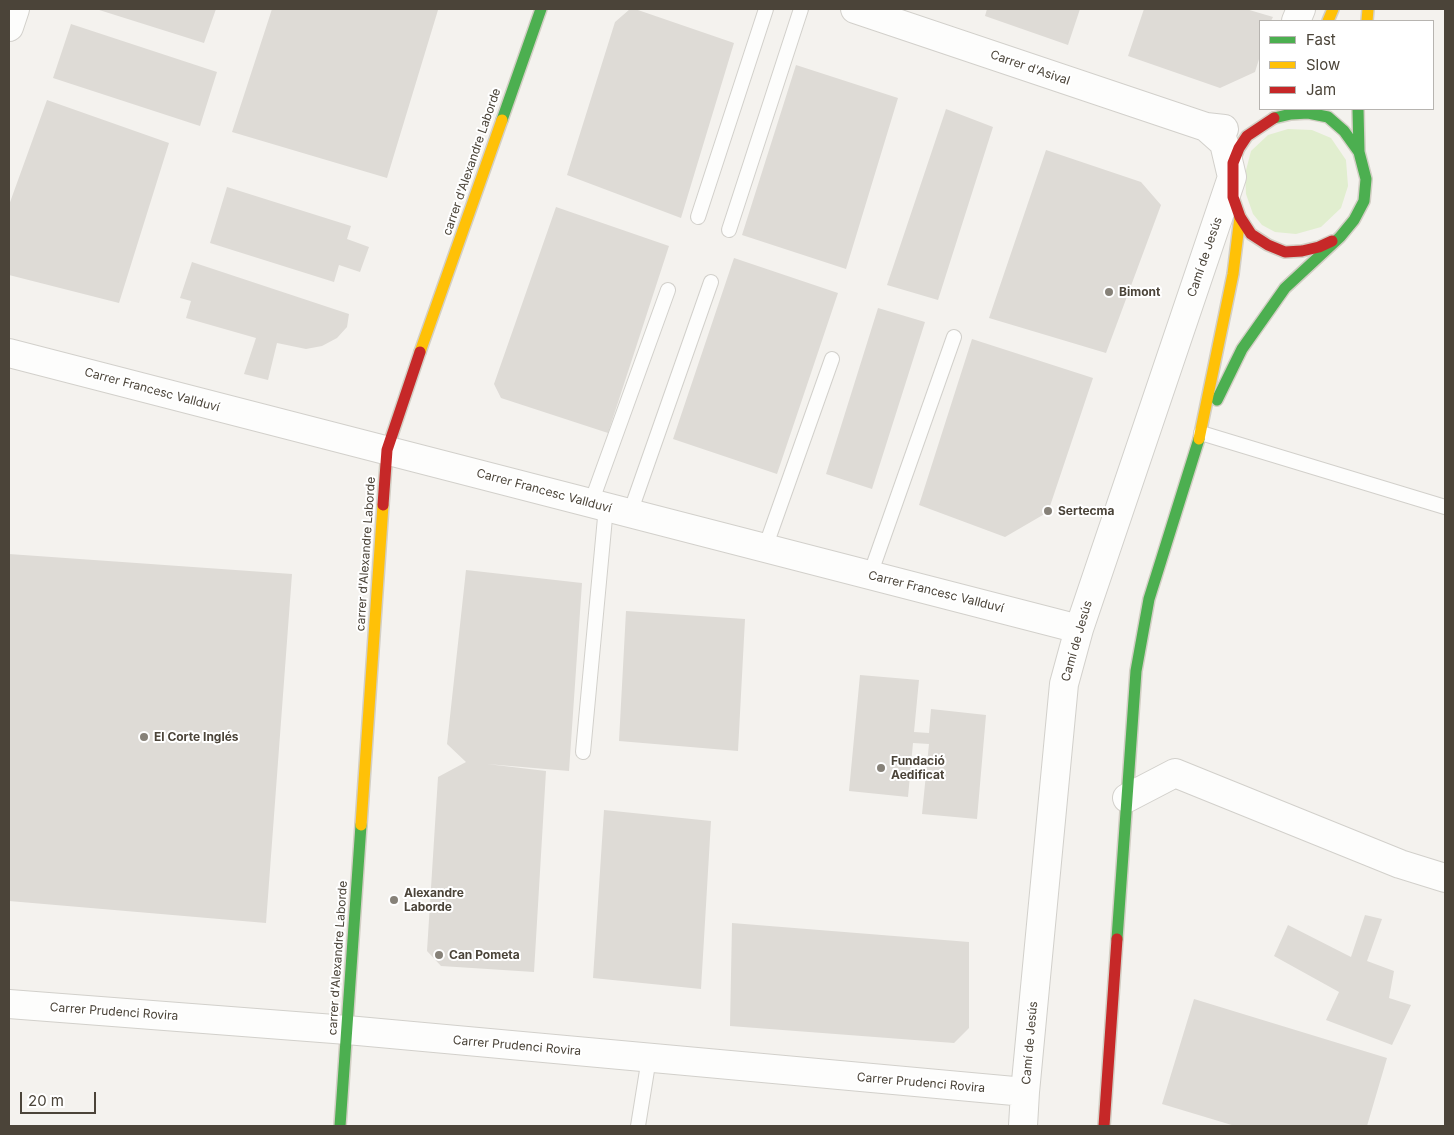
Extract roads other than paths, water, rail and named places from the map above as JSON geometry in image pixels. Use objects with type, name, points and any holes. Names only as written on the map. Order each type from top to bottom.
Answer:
[{"type":"street","points":[[9,27],[15,9]]},
{"type":"street","name":"carrer d'Alexandre Laborde","points":[[340,1126],[387,450],[409,382],[541,9]]},
{"type":"street","name":"Carrer d'Asival","points":[[855,9],[1206,127]]},
{"type":"street","points":[[1201,433],[1247,341],[1285,288],[1340,237],[1354,220],[1364,201],[1366,179],[1359,152],[1358,110]]},
{"type":"street","points":[[1206,127],[1236,131],[1269,115],[1308,113],[1328,117],[1344,131],[1359,152]]},
{"type":"street","points":[[1269,115],[1247,136],[1239,148],[1233,163],[1233,197],[1240,217],[1251,234],[1268,245],[1285,252],[1302,252],[1319,247],[1340,237]]},
{"type":"street","points":[[1206,127],[1224,143],[1232,177]]},
{"type":"street","name":"Camí de Jesús","points":[[1023,1126],[1064,684],[1079,629],[1232,177]]},
{"type":"street","points":[[1104,1126],[1136,671],[1149,599],[1201,433],[1233,274],[1240,217]]},
{"type":"street","name":"Carrer Francesc Vallduví","points":[[9,353],[1079,629]]},
{"type":"street","points":[[1127,798],[1175,773],[1400,864],[1445,878]]},
{"type":"street","name":"Carrer Prudenci Rovira","points":[[9,1004],[347,1030],[1025,1092]]},
{"type":"lane","points":[[698,218],[766,9]]},
{"type":"lane","points":[[729,230],[801,9]]},
{"type":"lane","points":[[609,508],[711,282]]},
{"type":"lane","points":[[583,752],[609,508],[668,290]]},
{"type":"lane","points":[[870,575],[954,337]]},
{"type":"lane","points":[[764,548],[832,359]]},
{"type":"lane","points":[[1201,433],[1445,507]]},
{"type":"lane","points":[[638,1126],[649,1058]]},
{"type":"place","name":"Bimont","points":[[1109,292]]},
{"type":"place","name":"Sertecma","points":[[1048,511]]},
{"type":"place","name":"El Corte Inglés","points":[[144,737]]},
{"type":"place","name":"Fundació Aedificat","points":[[881,768]]},
{"type":"place","name":"Alexandre Laborde","points":[[394,900]]},
{"type":"place","name":"Can Pometa","points":[[439,955]]}]
